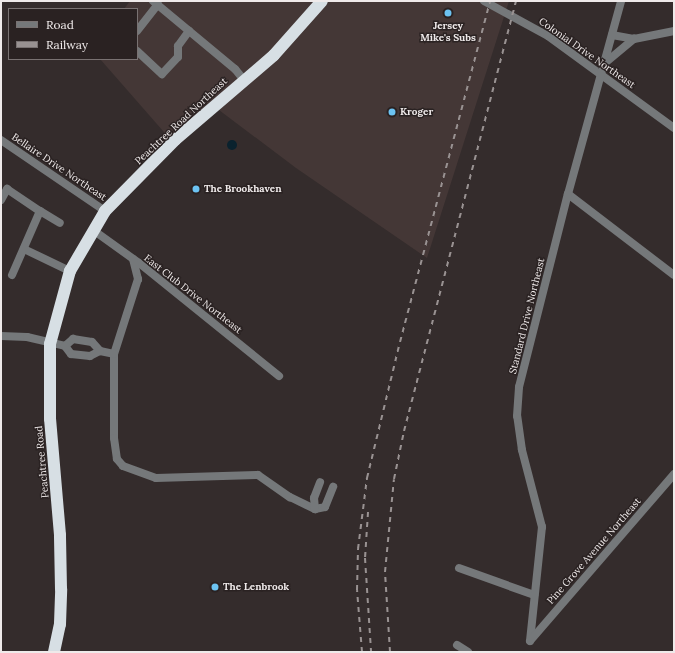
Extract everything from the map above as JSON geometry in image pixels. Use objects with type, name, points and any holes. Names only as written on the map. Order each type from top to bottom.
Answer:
[{"type":"highway","name":"Peachtree Road Northeast","points":[[70,271],[105,211],[175,140],[274,54],[322,1]]},
{"type":"highway","name":"Peachtree Road","points":[[54,652],[60,624],[61,595],[60,534],[50,420],[50,344],[70,271]]},
{"type":"street","name":"Colonial Drive Northeast","points":[[484,1],[531,27],[600,73],[674,128]]},
{"type":"street","name":"Standard Drive Northeast","points":[[530,641],[542,527],[522,450],[517,416],[519,388],[568,194],[621,1]]},
{"type":"street","points":[[138,29],[155,3],[235,69],[244,80]]},
{"type":"street","points":[[138,52],[162,74],[178,57],[178,46],[189,31]]},
{"type":"street","points":[[612,36],[634,39],[674,31]]},
{"type":"street","points":[[605,63],[634,39]]},
{"type":"street","name":"Bellaire Drive Northeast","points":[[1,140],[105,211]]},
{"type":"street","points":[[1,200],[7,189],[60,223]]},
{"type":"street","points":[[568,194],[674,275]]},
{"type":"street","points":[[12,274],[40,211]]},
{"type":"street","name":"East Club Drive Northeast","points":[[93,230],[133,259],[279,376]]},
{"type":"street","points":[[24,249],[70,271]]},
{"type":"street","points":[[133,259],[138,279],[114,354],[114,438],[117,459],[123,466],[156,478],[258,475],[290,497],[315,509],[325,506],[331,491],[319,486],[313,504],[315,509]]},
{"type":"street","points":[[1,336],[26,337],[50,344],[65,346],[74,339],[92,342],[100,351],[114,354]]},
{"type":"street","points":[[65,346],[71,354],[90,356],[100,351]]},
{"type":"street","name":"Pine Grove Avenue Northeast","points":[[530,641],[674,474]]},
{"type":"street","points":[[459,568],[534,595]]},
{"type":"street","points":[[457,645],[468,652]]},
{"type":"shaded area","points":[[130,1],[509,1],[427,258],[296,168],[215,107],[170,139],[101,60],[138,60],[138,8],[125,8]]},
{"type":"water","points":[[230,140],[234,140],[236,141],[236,149],[230,150],[227,147],[227,143]]},
{"type":"railway","points":[[362,652],[357,590],[358,549],[367,478],[400,342],[490,1]]},
{"type":"railway","points":[[390,652],[385,572],[394,479],[404,431],[516,1]]},
{"type":"railway","points":[[368,512],[365,558],[371,652]]},
{"type":"place","name":"Jersey Mike's Subs","points":[[448,13]]},
{"type":"place","name":"Kroger","points":[[392,112]]},
{"type":"place","name":"The Brookhaven","points":[[196,189]]},
{"type":"place","name":"The Lenbrook","points":[[215,587]]}]
